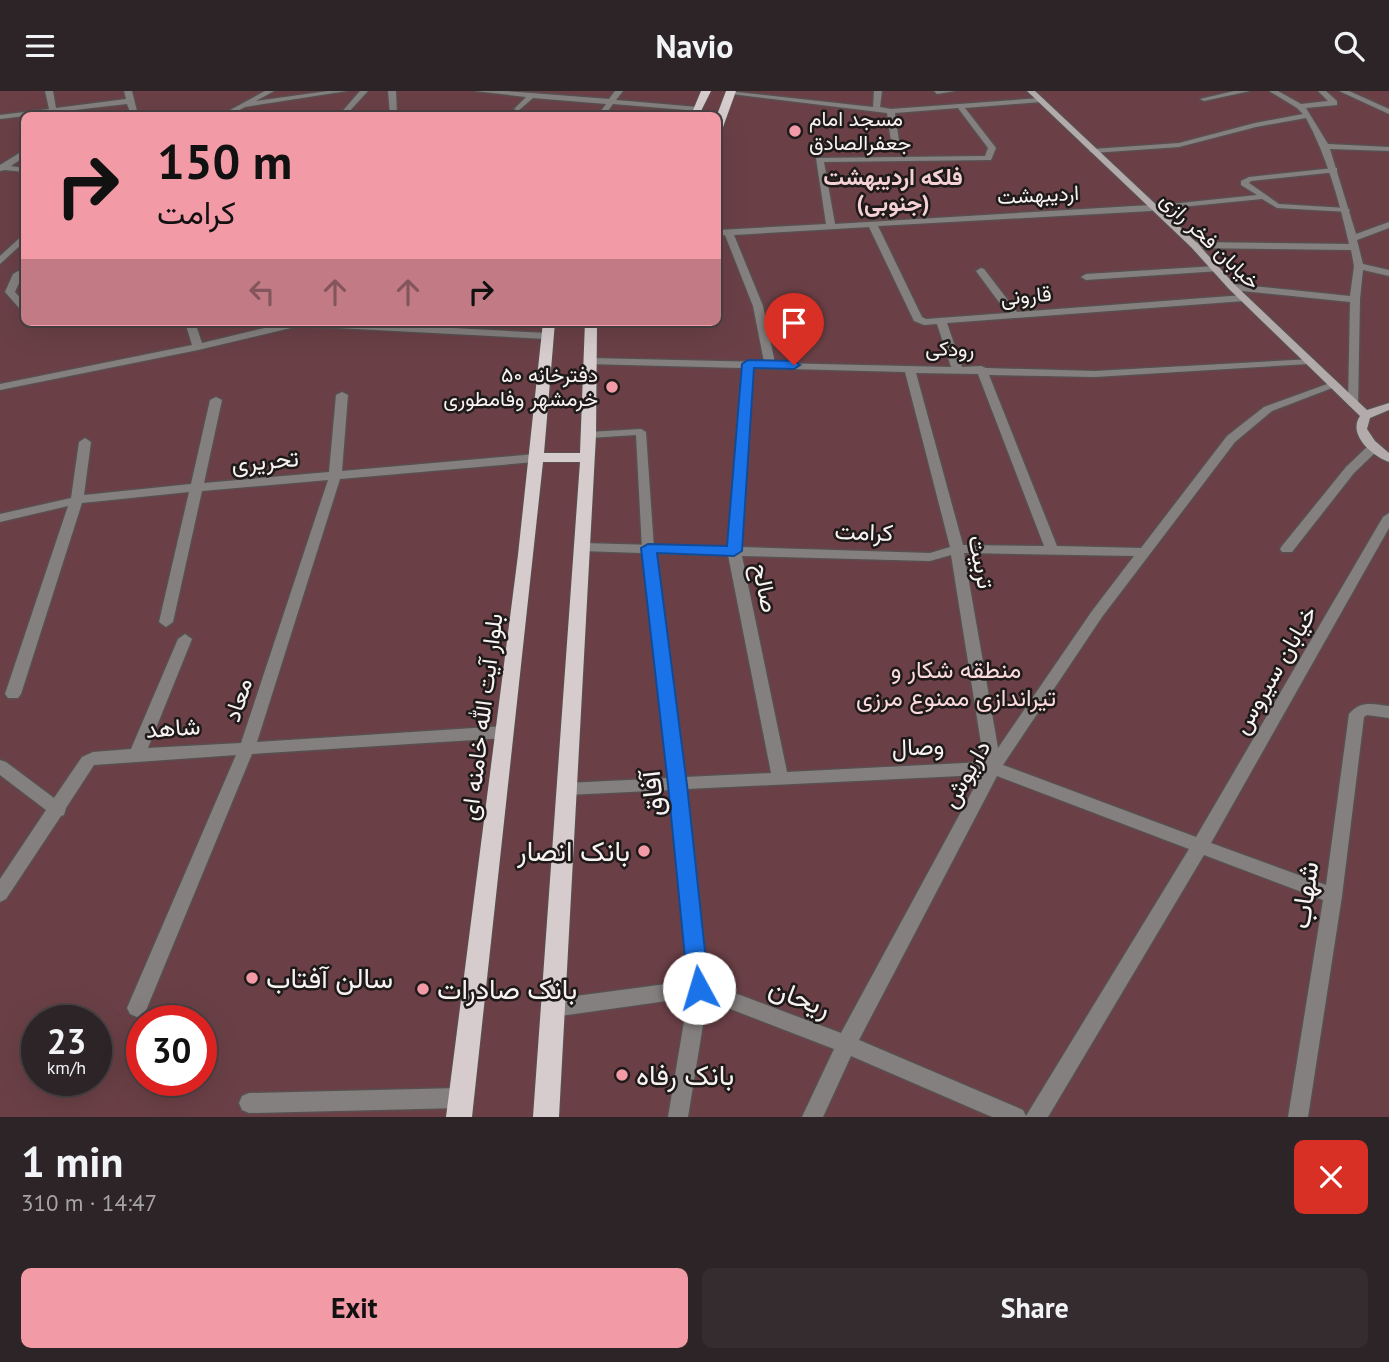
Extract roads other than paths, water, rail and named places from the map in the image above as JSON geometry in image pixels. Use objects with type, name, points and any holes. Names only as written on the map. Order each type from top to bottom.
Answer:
[{"type":"main road","points":[[697,112],[706,91]]},
{"type":"main road","points":[[721,119],[731,91]]},
{"type":"main road","name":"خیابان فخر رازی","points":[[1031,91],[1194,245],[1232,287],[1365,415]]},
{"type":"main road","points":[[546,1117],[589,435],[591,326]]},
{"type":"main road","name":"بلوار آیت الله خامنه ای","points":[[460,1108],[505,732],[548,329]]},
{"type":"main road","points":[[1389,406],[1374,409],[1365,415],[1360,423],[1362,433],[1374,447],[1389,457]]},
{"type":"main road","points":[[535,459],[586,457]]},
{"type":"street","points":[[49,91],[55,112]]},
{"type":"street","points":[[128,91],[133,112]]},
{"type":"street","points":[[231,112],[270,91]]},
{"type":"street","points":[[246,104],[343,91]]},
{"type":"street","points":[[345,112],[364,91]]},
{"type":"street","points":[[392,91],[394,112]]},
{"type":"street","points":[[479,91],[610,101],[697,112]]},
{"type":"street","points":[[603,112],[619,91]]},
{"type":"street","points":[[731,91],[791,95],[891,111],[1041,100]]},
{"type":"street","points":[[876,109],[878,91]]},
{"type":"street","points":[[937,92],[951,91]]},
{"type":"street","points":[[1204,99],[1246,91]]},
{"type":"street","points":[[1273,91],[1300,106],[1308,115],[1325,146],[1346,210],[1359,266],[1355,299],[1354,405]]},
{"type":"street","points":[[1300,106],[1334,103],[1322,91]]},
{"type":"street","points":[[1343,91],[1389,112]]},
{"type":"street","points":[[517,109],[527,94]]},
{"type":"street","points":[[61,112],[130,101]]},
{"type":"street","points":[[831,227],[820,160],[988,158],[992,148],[960,106]]},
{"type":"street","points":[[891,111],[895,141]]},
{"type":"street","points":[[0,117],[21,115]]},
{"type":"street","points":[[1093,151],[1179,145],[1255,124],[1308,115]]},
{"type":"street","points":[[1325,146],[1389,149]]},
{"type":"street","points":[[2,168],[21,156]]},
{"type":"street","points":[[2,168],[21,170]]},
{"type":"street","name":"اردیبهشت","points":[[723,233],[1152,208]]},
{"type":"street","name":"قارونی","points":[[872,224],[918,319],[924,322],[1244,298]]},
{"type":"street","points":[[1194,245],[1353,243],[1389,225]]},
{"type":"street","points":[[723,233],[758,306],[770,365]]},
{"type":"street","points":[[0,261],[21,240]]},
{"type":"street","points":[[1359,266],[1389,273]]},
{"type":"street","points":[[1086,277],[1216,269]]},
{"type":"street","points":[[981,271],[1016,316]]},
{"type":"street","points":[[17,274],[10,292],[21,304]]},
{"type":"street","points":[[1232,287],[1355,299]]},
{"type":"street","points":[[941,322],[957,369]]},
{"type":"street","points":[[191,326],[198,347]]},
{"type":"street","points":[[0,387],[198,347],[286,326]]},
{"type":"street","points":[[424,326],[548,329]]},
{"type":"street","name":"رودکی","points":[[589,361],[909,367],[1095,374],[1309,361]]},
{"type":"street","name":"صالح","points":[[748,364],[734,551],[780,777]]},
{"type":"street","name":"تربیت","points":[[909,367],[957,549],[993,768]]},
{"type":"street","points":[[981,369],[1052,550]]},
{"type":"street","name":"داریوش","points":[[812,1117],[846,1044],[993,768],[1097,614],[1231,439],[1268,409],[1334,385]]},
{"type":"street","name":"معاد","points":[[138,1005],[247,748],[335,476],[342,395]]},
{"type":"street","points":[[166,622],[216,400]]},
{"type":"street","points":[[13,694],[77,499],[85,442]]},
{"type":"street","points":[[1287,549],[1350,470],[1374,447]]},
{"type":"street","name":"تحریری","points":[[0,518],[77,499],[535,459]]},
{"type":"street","name":"خیابان سیروس","points":[[1037,1117],[1200,846],[1389,517]]},
{"type":"street","name":"کرامت","points":[[582,547],[930,557],[957,549],[1145,552]]},
{"type":"street","name":"آفاق","points":[[648,548],[678,785],[699,988],[678,1117]]},
{"type":"street","points":[[138,755],[185,639]]},
{"type":"street","name":"شهاب","points":[[1298,1117],[1333,896],[1357,714],[1364,709],[1389,712]]},
{"type":"street","name":"شاهد","points":[[0,894],[88,761],[93,758],[505,732]]},
{"type":"street","points":[[0,766],[58,810]]},
{"type":"street","name":"وصال","points":[[567,789],[993,768],[1333,896]]},
{"type":"street","name":"ریحان","points":[[553,1008],[699,988],[846,1044],[1016,1117]]},
{"type":"street","points":[[249,1103],[460,1108]]},
{"type":"lane","points":[[1334,170],[1244,183],[1277,206],[1346,210]]},
{"type":"lane","points":[[1152,208],[1262,197]]},
{"type":"lane","points":[[589,435],[641,432],[648,548]]},
{"type":"place","name":"مسجد امام جعفرالصادق","points":[[795,131]]},
{"type":"place","name":"دفترخانه ۵۰ خرمشهر وفامطوری","points":[[612,387]]},
{"type":"place","name":"بانک انصار","points":[[644,851]]},
{"type":"place","name":"سالن آفتاب","points":[[252,978]]},
{"type":"place","name":"بانک صادرات","points":[[423,989]]},
{"type":"place","name":"بانک رفاه","points":[[622,1075]]},
{"type":"district","name":"فلکه اردیبهشت (جنوبی)","points":[[893,190]]},
{"type":"park label","name":"منطقه شکار و تیراندازی ممنوع مرزی","points":[[956,684]]}]
